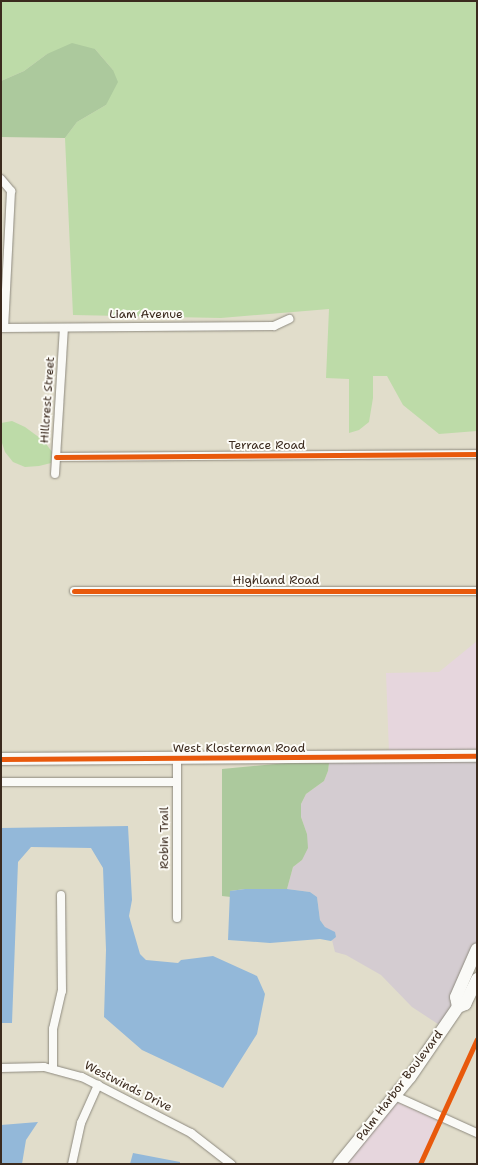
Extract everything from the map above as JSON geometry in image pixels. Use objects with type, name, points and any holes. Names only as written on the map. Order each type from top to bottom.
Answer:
[{"type":"street","points":[[1,179],[11,192],[2,328]]},
{"type":"street","name":"Liam Avenue","points":[[2,328],[274,326],[289,319]]},
{"type":"street","name":"Hillcrest Street","points":[[55,474],[64,328]]},
{"type":"street","name":"Terrace Road","points":[[56,457],[477,454]]},
{"type":"street","name":"Highland Road","points":[[74,591],[477,591]]},
{"type":"street","name":"West Klosterman Road","points":[[1,759],[477,756]]},
{"type":"street","name":"Robin Trail","points":[[177,918],[178,759]]},
{"type":"street","points":[[1,782],[178,782]]},
{"type":"street","points":[[53,1068],[53,1029],[62,991],[61,895]]},
{"type":"street","name":"Palm Harbor Boulevard","points":[[458,1007],[456,997],[477,949]]},
{"type":"street","name":"Palm Harbor Boulevard","points":[[339,1164],[414,1071],[458,1007],[465,1004],[477,979]]},
{"type":"street","name":"Westwinds Drive","points":[[1,1068],[29,1066],[53,1068],[75,1074],[191,1133],[231,1164]]},
{"type":"street","points":[[72,1164],[81,1123],[98,1085]]},
{"type":"street","points":[[395,1096],[477,1133]]},
{"type":"shaded area","points":[[477,641],[477,752],[389,753],[386,673],[439,672]]},
{"type":"shaded area","points":[[477,761],[477,954],[441,1026],[412,1007],[381,975],[346,955],[335,952],[332,940],[336,937],[320,920],[317,897],[310,892],[287,889],[293,867],[302,860],[307,834],[301,817],[301,804],[306,794],[324,781],[329,763]]},
{"type":"shaded area","points":[[397,1102],[441,1122],[422,1164],[345,1164]]},
{"type":"green space","points":[[1,1],[477,1],[477,431],[439,434],[403,405],[387,376],[373,376],[373,398],[369,422],[359,430],[349,433],[349,379],[326,378],[329,309],[221,318],[73,315],[65,138],[77,122],[106,105],[113,70],[95,49],[47,54],[24,71],[1,81]]},
{"type":"green space","points":[[72,43],[95,49],[113,70],[118,82],[106,105],[77,122],[65,138],[1,137],[1,81],[24,71],[47,54]]},
{"type":"green space","points":[[12,421],[25,427],[44,441],[52,452],[51,463],[25,467],[13,462],[5,452],[1,440],[1,423]]},
{"type":"green space","points":[[286,763],[329,763],[324,781],[306,794],[301,804],[301,817],[307,834],[308,848],[302,860],[293,867],[287,889],[245,889],[230,891],[231,897],[222,896],[222,769]]},
{"type":"water","points":[[128,826],[132,900],[129,916],[140,954],[146,960],[178,963],[181,960],[213,956],[257,976],[265,994],[257,1034],[223,1088],[142,1050],[104,1017],[106,950],[103,868],[91,848],[31,847],[18,862],[12,1023],[1,1023],[1,828]]},
{"type":"water","points":[[245,889],[287,889],[310,892],[317,897],[320,920],[325,927],[335,932],[336,937],[331,941],[320,939],[270,943],[228,940],[230,891]]},
{"type":"water","points":[[38,1122],[26,1140],[22,1164],[1,1164],[1,1125]]},
{"type":"water","points":[[133,1153],[180,1162],[180,1164],[130,1164]]},
{"type":"cycle path","points":[[56,457],[477,454]]},
{"type":"cycle path","points":[[74,591],[477,591]]},
{"type":"cycle path","points":[[1,759],[477,756]]},
{"type":"cycle path","points":[[420,1164],[477,1039]]}]
